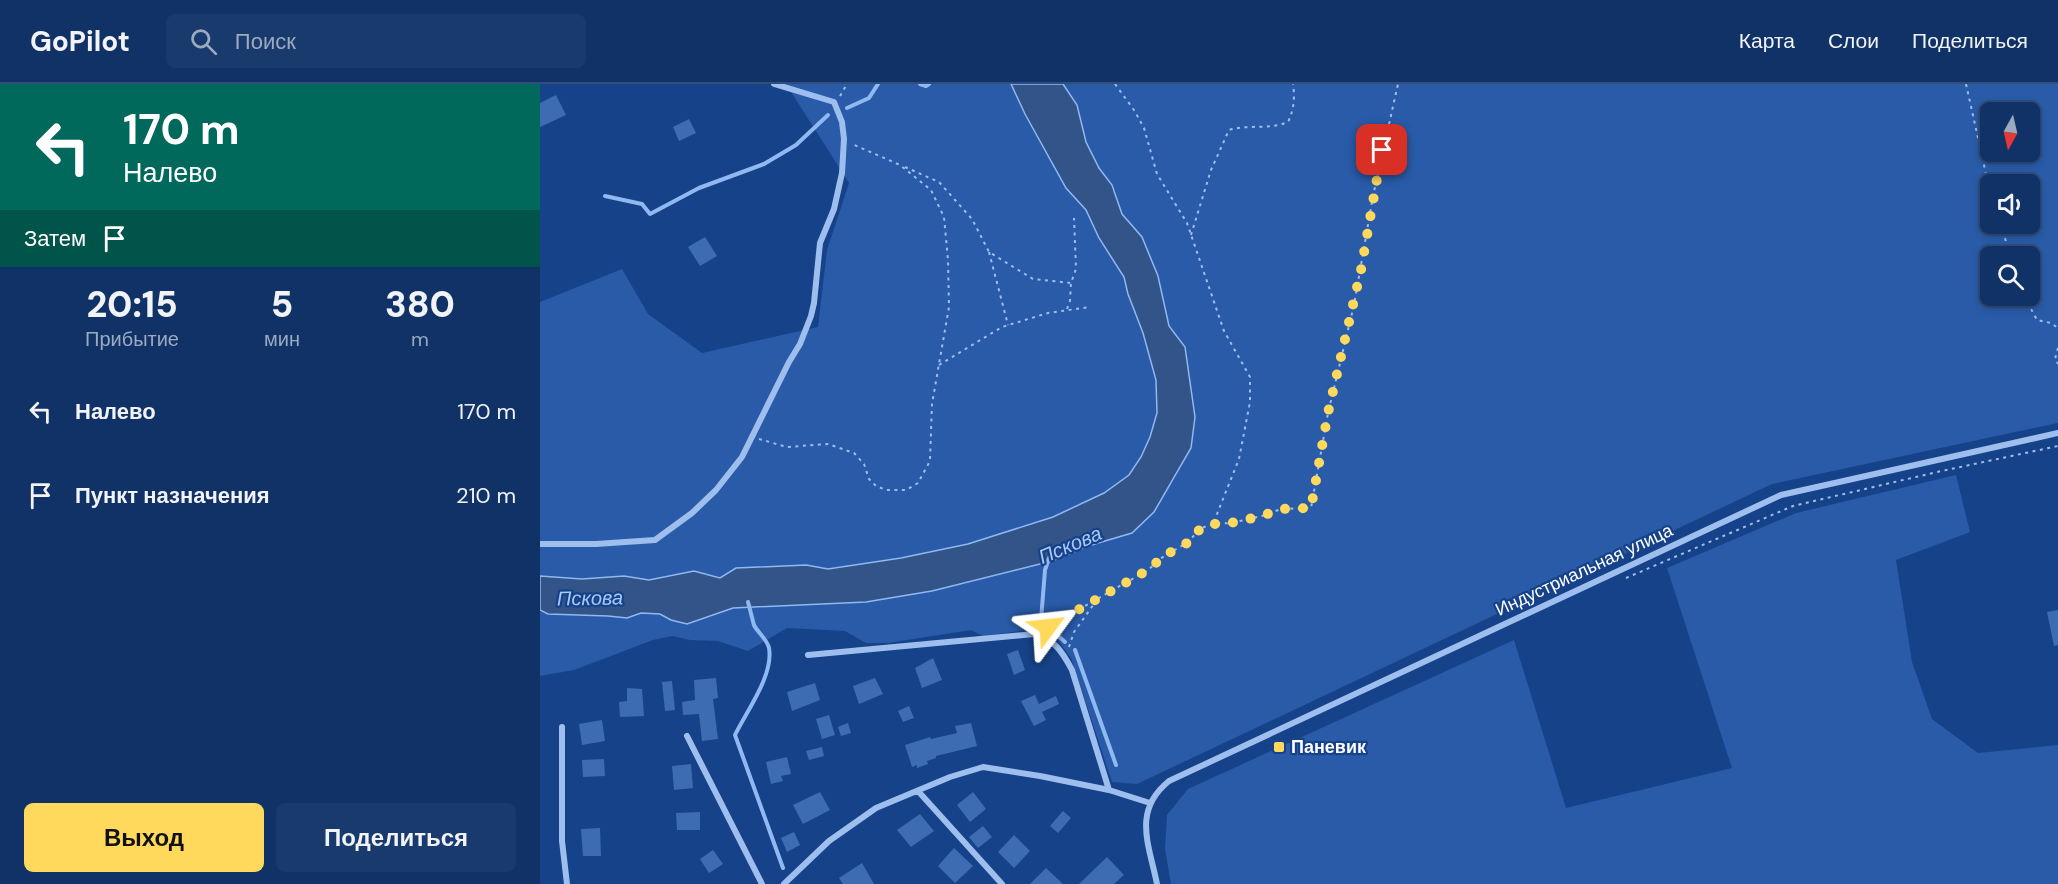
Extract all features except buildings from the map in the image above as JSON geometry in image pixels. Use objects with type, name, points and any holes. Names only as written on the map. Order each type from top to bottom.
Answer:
[{"type":"street","points":[[540,544],[596,544],[655,540],[692,513],[716,490],[742,458],[751,436],[800,344],[811,316],[820,243],[834,209],[842,173],[844,139],[842,122],[834,102],[774,84]]},
{"type":"street","name":"Индустриальная улица","points":[[1150,803],[1153,795],[1169,781],[1780,495],[2058,433]]},
{"type":"street","points":[[808,655],[1042,635],[1051,641],[1072,670],[1109,790]]},
{"type":"street","points":[[562,727],[562,841],[567,884]]},
{"type":"street","points":[[687,736],[762,884]]},
{"type":"street","points":[[786,883],[829,841],[876,808],[950,777],[983,767],[1109,790],[1150,803],[1146,814],[1146,828],[1157,884]]},
{"type":"street","points":[[918,791],[1002,884]]},
{"type":"path","points":[[834,102],[845,90],[847,84]]},
{"type":"path","points":[[1115,84],[1144,128],[1157,174],[1187,223],[1224,331],[1250,377],[1250,402],[1239,459],[1213,524]]},
{"type":"path","points":[[1191,235],[1211,170],[1230,130],[1255,126],[1268,128],[1288,122],[1295,94],[1293,84]]},
{"type":"path","points":[[1034,634],[1148,570],[1164,556],[1187,543],[1201,528],[1262,516],[1281,509],[1311,508],[1328,413],[1354,305],[1375,184],[1398,84]]},
{"type":"path","points":[[1966,84],[1986,174]]},
{"type":"path","points":[[844,139],[939,182],[972,219],[989,252],[1008,325]]},
{"type":"path","points":[[751,436],[787,447],[828,444],[854,453],[864,464],[869,479],[876,486],[886,490],[906,490],[918,483],[930,461],[932,404],[949,307],[948,261],[944,217],[931,190],[900,165]]},
{"type":"path","points":[[1067,309],[1071,283],[1076,269],[1074,218]]},
{"type":"path","points":[[989,252],[1033,279],[1071,283]]},
{"type":"path","points":[[2029,306],[2037,320],[2051,323],[2058,328]]},
{"type":"path","points":[[939,365],[1008,325],[1048,313],[1090,307]]},
{"type":"path","points":[[2058,348],[2055,359],[2058,364]]},
{"type":"path","points":[[1624,579],[1793,506],[2058,446]]},
{"type":"path","points":[[1065,658],[1074,632],[1098,598]]},
{"type":"shaded area","points":[[786,84],[1011,84],[1066,188],[1086,210],[1099,238],[1124,277],[1156,380],[1157,413],[1141,457],[1129,475],[1104,493],[1053,517],[968,544],[901,558],[828,569],[806,565],[736,568],[720,578],[694,571],[649,580],[624,576],[582,579],[540,576],[540,302],[622,269],[648,314],[702,353],[818,327],[827,250],[849,183]]},
{"type":"shaded area","points":[[1063,84],[2058,84],[2058,423],[1772,484],[1137,784],[1112,782],[1071,658],[1048,627],[983,636],[971,630],[888,643],[866,643],[845,631],[787,628],[748,651],[718,641],[690,640],[672,636],[653,640],[574,670],[540,676],[540,610],[548,614],[627,618],[641,613],[660,614],[671,620],[687,624],[733,608],[866,602],[1052,561],[1088,546],[1172,483],[1191,448],[1185,347],[1169,326],[1158,276],[1142,237],[1122,214],[1112,185],[1099,168],[1086,142],[1077,105]]},
{"type":"shaded area","points":[[1956,475],[1970,532],[1896,560],[1912,662],[1932,719],[1978,753],[2058,745],[2058,884],[1171,884],[1165,849],[1167,815],[1188,789],[1514,640],[1566,808],[1732,768],[1667,568],[1796,513]]},
{"type":"water","name":"Пскова","points":[[1011,84],[1063,84],[1077,105],[1086,142],[1099,168],[1112,185],[1122,214],[1142,237],[1158,276],[1169,326],[1185,347],[1195,417],[1191,448],[1154,512],[1132,533],[1088,546],[1052,561],[932,591],[866,602],[733,608],[687,624],[671,620],[660,614],[641,613],[627,618],[548,614],[540,610],[540,576],[582,579],[624,576],[649,580],[694,571],[720,578],[736,568],[806,565],[828,569],[901,558],[968,544],[1053,517],[1104,493],[1129,475],[1141,457],[1157,413],[1156,380],[1143,333],[1124,277],[1099,238],[1086,210],[1066,188]]},
{"type":"waterway","points":[[847,108],[869,98],[878,84]]},
{"type":"waterway","points":[[920,84],[926,86],[929,84]]},
{"type":"waterway","points":[[605,196],[642,204],[650,214],[699,188],[764,164],[796,145],[828,115]]},
{"type":"waterway","name":"Пскова","points":[[1045,624],[1041,620],[1045,570],[1049,558]]},
{"type":"waterway","points":[[748,602],[754,625],[768,645],[769,659],[758,693],[735,735],[783,868]]},
{"type":"waterway","points":[[1055,633],[1065,642]]},
{"type":"waterway","points":[[1075,650],[1116,765]]},
{"type":"place","name":"Паневик","points":[[1279,747]]},
{"type":"route","points":[[1048,627],[1148,570],[1164,556],[1187,543],[1201,528],[1262,516],[1281,509],[1311,508],[1328,413],[1361,270],[1382,150]]}]
